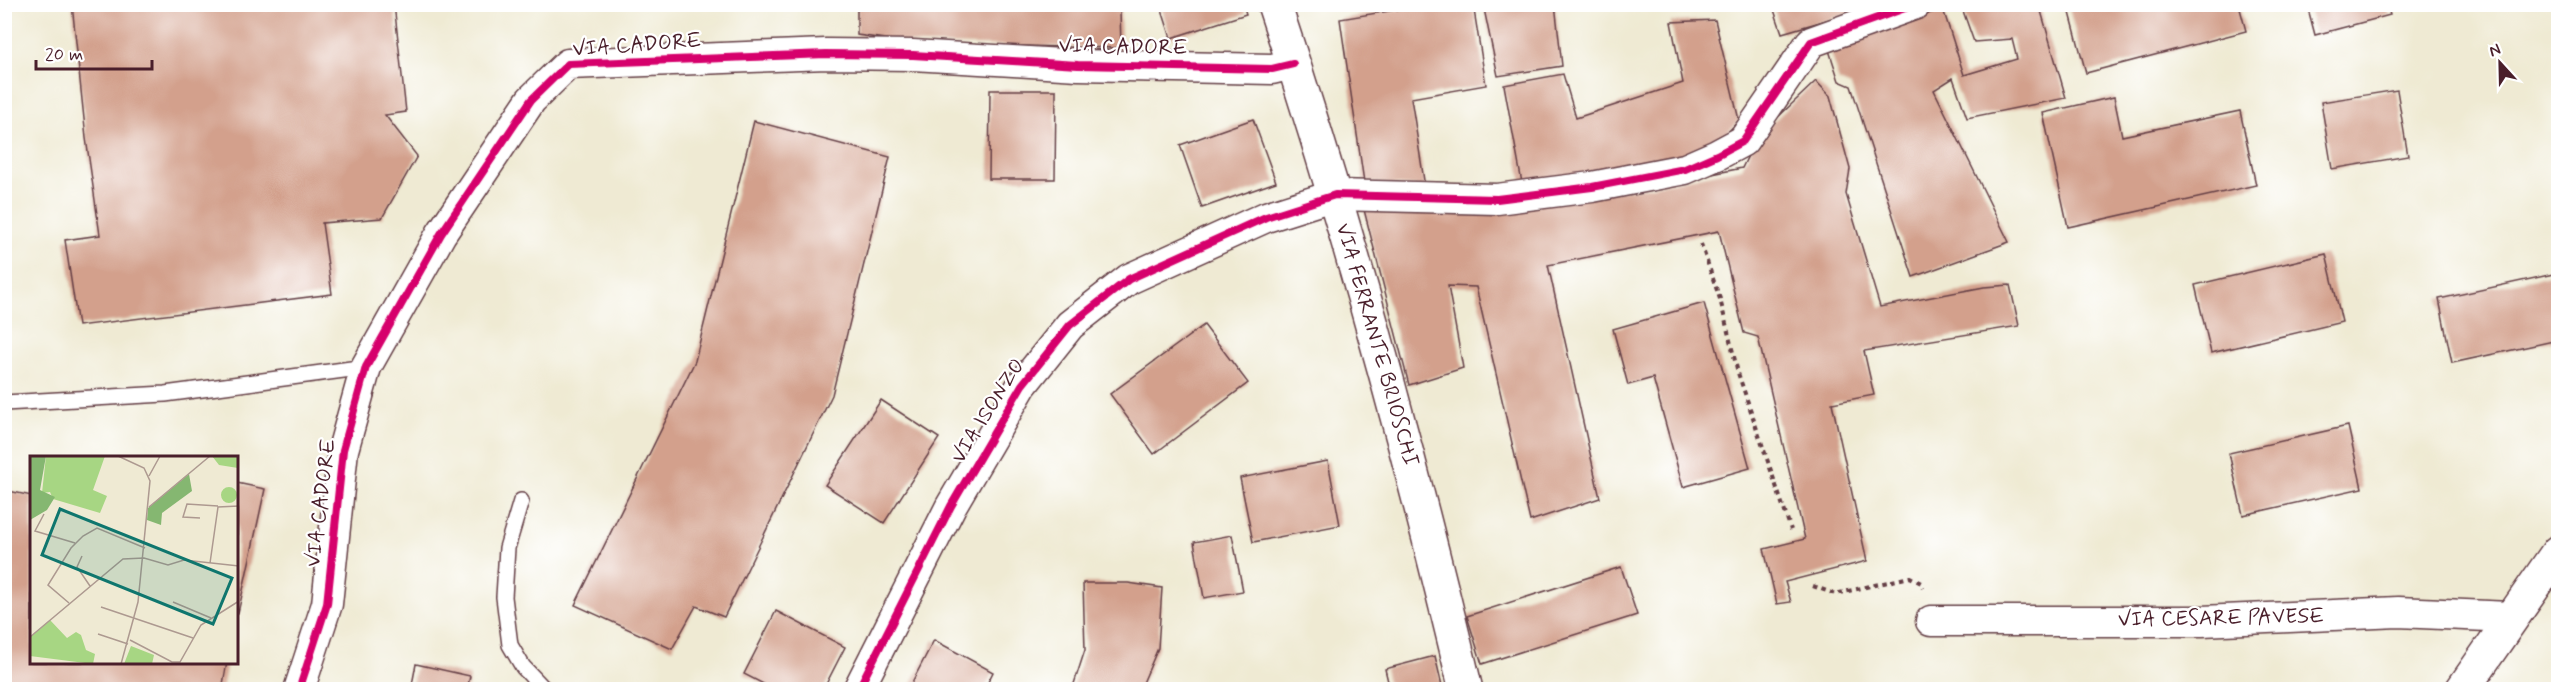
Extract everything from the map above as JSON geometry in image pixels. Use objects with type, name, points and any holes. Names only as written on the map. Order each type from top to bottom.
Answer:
[{"type":"street","name":"VIA FERRANTE BRIOSCHI","points":[[1274,4],[1335,195],[1389,381],[1466,690]]},
{"type":"street","name":"VIA ISONZO","points":[[858,690],[951,506],[1022,384],[1070,325],[1129,279],[1266,217],[1335,195],[1497,199],[1592,188],[1685,169],[1743,141],[1811,42],[1916,4]]},
{"type":"street","name":"VIA CADORE","points":[[299,690],[327,604],[343,450],[366,367],[441,234],[531,100],[568,64],[826,54],[913,55],[1078,65],[1272,69],[1293,64]]},
{"type":"street","points":[[2462,690],[2510,617],[2559,552]]},
{"type":"street","name":"VIA CESARE PAVESE","points":[[1931,621],[2202,621],[2398,612],[2510,617]]},
{"type":"lane","points":[[4,403],[165,394],[366,367]]},
{"type":"lane","points":[[521,501],[507,548],[504,597],[510,645],[523,667],[545,690]]},
{"type":"path","points":[[1701,244],[1720,299],[1738,373],[1791,530]]},
{"type":"path","points":[[1813,586],[1834,594],[1910,577],[1921,584],[1931,621]]},
{"type":"building","points":[[72,4],[394,4],[406,112],[385,115],[417,156],[382,218],[322,223],[332,294],[78,326],[65,240],[100,235],[86,138]]},
{"type":"building","points":[[857,4],[1101,4],[1101,8],[1120,10],[1121,48],[921,44],[857,35]]},
{"type":"building","points":[[1160,4],[1243,4],[1246,14],[1171,38]]},
{"type":"building","points":[[1432,4],[1473,4],[1486,85],[1411,98],[1425,187],[1364,182],[1340,19]]},
{"type":"building","points":[[1483,4],[1555,4],[1562,66],[1498,76]]},
{"type":"building","points":[[1772,4],[1867,4],[1868,8],[1782,33]]},
{"type":"building","points":[[1976,4],[2039,4],[2066,98],[1967,118],[1953,78],[1934,90],[2009,242],[1913,277],[1851,86],[1839,81],[1828,47],[1943,9],[1964,75],[2017,59],[2012,39],[1974,42],[1962,8]]},
{"type":"building","points":[[2068,5],[2239,5],[2246,31],[2086,73]]},
{"type":"building","points":[[2307,5],[2387,5],[2390,15],[2315,35]]},
{"type":"building","points":[[1715,20],[1739,120],[1719,142],[1672,161],[1522,183],[1504,85],[1563,74],[1576,118],[1683,83],[1671,22]]},
{"type":"building","points":[[1816,81],[1830,96],[1850,169],[1846,194],[1880,307],[1984,287],[2010,285],[2019,326],[1864,351],[1874,395],[1832,403],[1867,561],[1785,582],[1791,602],[1777,604],[1764,549],[1805,539],[1758,337],[1744,333],[1719,231],[1548,265],[1600,498],[1530,521],[1476,287],[1448,286],[1463,368],[1409,385],[1363,206],[1637,189],[1742,168],[1757,137]]},
{"type":"building","points":[[990,90],[1056,90],[1055,179],[989,179]]},
{"type":"building","points":[[2397,90],[2408,156],[2332,169],[2321,102]]},
{"type":"building","points":[[2114,97],[2122,136],[2240,111],[2256,185],[2068,227],[2043,113]]},
{"type":"building","points":[[1253,119],[1276,182],[1202,208],[1180,145]]},
{"type":"building","points":[[754,121],[890,157],[832,395],[724,617],[696,606],[672,649],[575,605],[695,361]]},
{"type":"building","points":[[2326,254],[2342,322],[2211,353],[2195,285]]},
{"type":"building","points":[[2558,273],[2558,340],[2452,363],[2439,299]]},
{"type":"building","points":[[1704,303],[1750,468],[1683,487],[1653,378],[1628,385],[1613,329]]},
{"type":"building","points":[[1204,325],[1248,383],[1154,454],[1110,394]]},
{"type":"building","points":[[881,400],[939,438],[884,523],[825,485]]},
{"type":"building","points":[[2348,426],[2362,488],[2243,515],[2229,453]]},
{"type":"building","points":[[1328,461],[1340,525],[1253,542],[1240,478]]},
{"type":"building","points":[[238,483],[265,489],[238,613]]},
{"type":"building","points":[[4,490],[30,496],[30,664],[227,664],[222,690],[4,690]]},
{"type":"building","points":[[1232,535],[1243,591],[1204,598],[1194,542]]},
{"type":"building","points":[[1621,567],[1637,615],[1482,664],[1467,616]]},
{"type":"building","points":[[1083,583],[1128,583],[1162,588],[1158,648],[1140,690],[1072,690],[1085,650]]},
{"type":"building","points":[[776,611],[845,647],[823,690],[775,690],[744,674]]},
{"type":"building","points":[[934,640],[993,672],[984,690],[908,690]]},
{"type":"building","points":[[1435,656],[1443,690],[1390,690],[1385,669]]},
{"type":"building","points":[[416,664],[470,676],[467,690],[411,690]]},
{"type":"cycle path","points":[[858,690],[951,506],[1022,385],[1070,325],[1129,279],[1266,217],[1335,195],[1497,199],[1592,187],[1685,169],[1743,141],[1811,42],[1916,4]]},
{"type":"cycle path","points":[[299,690],[327,604],[343,450],[366,367],[441,234],[531,100],[568,64],[826,54],[913,55],[1078,65],[1272,69],[1293,64]]}]
